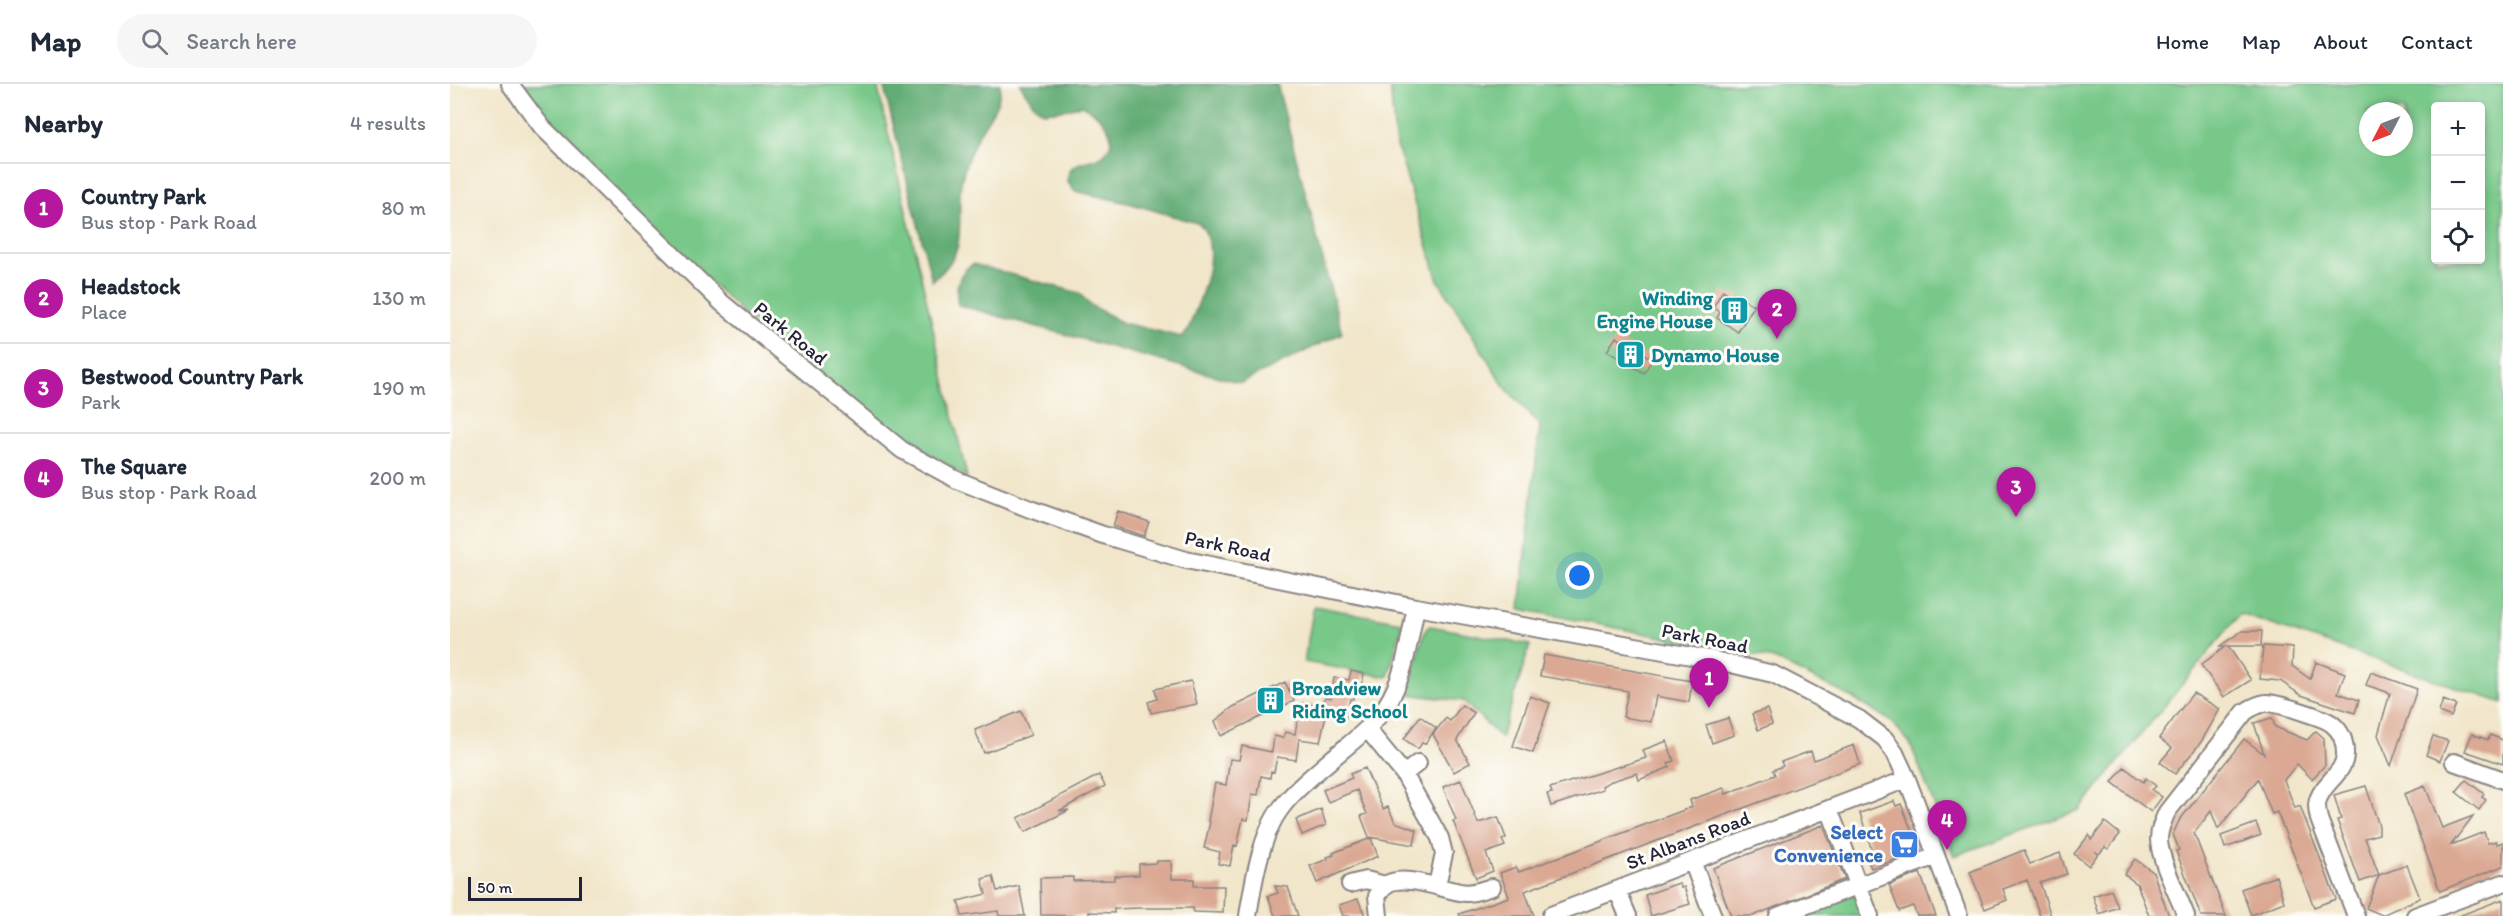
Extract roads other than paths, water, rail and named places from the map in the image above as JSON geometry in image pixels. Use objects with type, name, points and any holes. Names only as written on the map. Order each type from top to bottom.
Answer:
[{"type":"street","name":"Park Road","points":[[510,84],[542,127],[722,303],[902,450],[957,480],[1103,535],[1186,560],[1416,607],[1714,660],[1773,674],[1859,719],[1885,739],[1895,753],[1907,779],[1959,916]]},
{"type":"street","points":[[1248,916],[1265,842],[1280,809],[1296,791],[1368,730],[1396,688],[1416,607]]},
{"type":"street","points":[[2186,916],[2162,853],[2159,840],[2161,825],[2167,812],[2245,712],[2263,703],[2274,703],[2331,723],[2344,743],[2345,756],[2341,767],[2321,793],[2317,804],[2319,819],[2356,916]]},
{"type":"street","points":[[1368,730],[1404,774],[1440,838],[1444,854],[1437,885]]},
{"type":"street","points":[[2454,762],[2503,780]]},
{"type":"street","points":[[1404,774],[1418,763]]},
{"type":"street","name":"St Albans Road","points":[[1551,915],[1907,779]]},
{"type":"street","points":[[1829,809],[1870,916]]},
{"type":"street","points":[[1778,916],[1936,856]]},
{"type":"street","points":[[1692,861],[1713,916]]},
{"type":"street","points":[[1350,884],[1366,880],[1385,885],[1397,881],[1437,885],[1471,893],[1492,887]]},
{"type":"street","points":[[2415,916],[2503,883]]},
{"type":"street","points":[[1379,916],[1377,896],[1385,885]]},
{"type":"street","points":[[1617,890],[1628,916]]},
{"type":"place","name":"Winding Engine House","points":[[1734,310]]},
{"type":"place","name":"Headstock","points":[[1777,339]]},
{"type":"place","name":"Dynamo House","points":[[1630,355]]},
{"type":"place","name":"Bestwood Country Park","points":[[2016,517]]},
{"type":"place","name":"Broadview Riding School","points":[[1271,700]]},
{"type":"place","name":"Country Park","points":[[1709,708]]},
{"type":"place","name":"Select Convenience","points":[[1904,844]]},
{"type":"place","name":"The Square","points":[[1947,850]]}]
